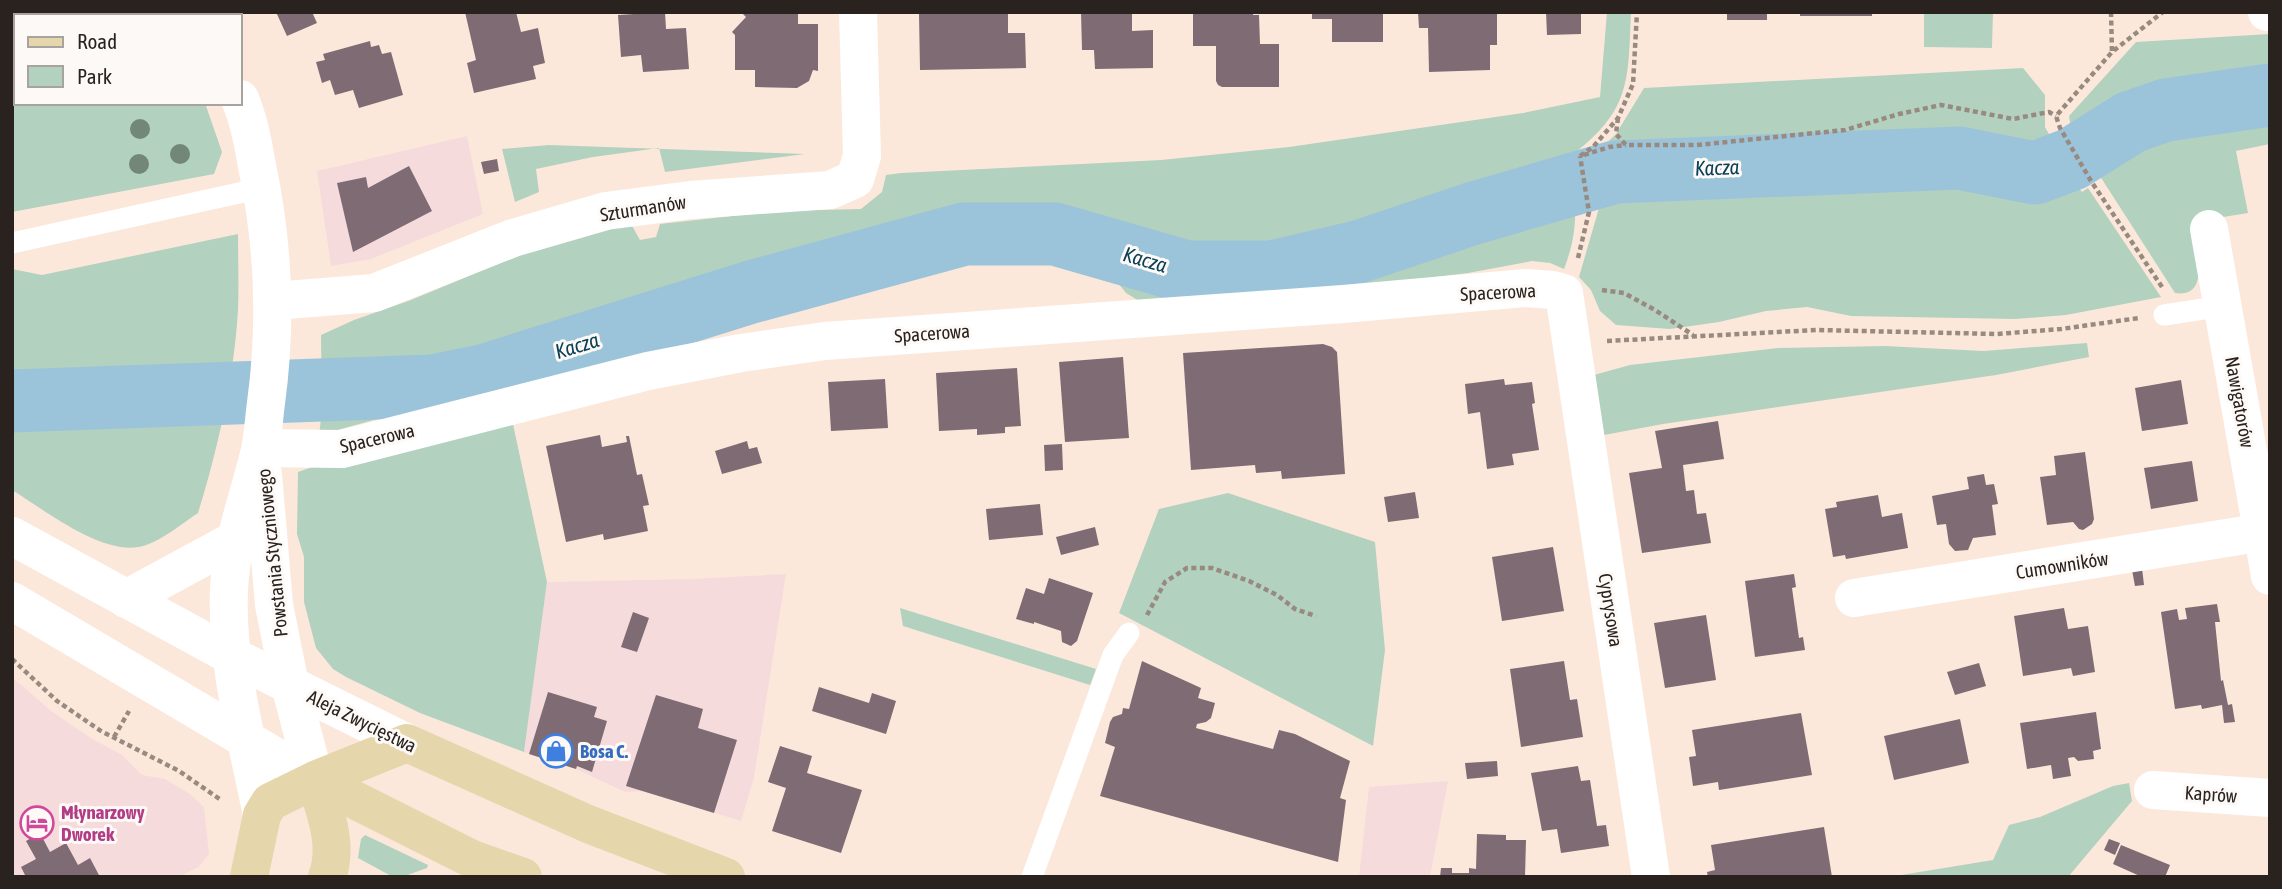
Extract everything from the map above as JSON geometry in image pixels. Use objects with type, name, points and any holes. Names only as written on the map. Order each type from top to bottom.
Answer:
[{"type":"main road","points":[[249,877],[262,815],[270,802],[315,780],[407,743]]},
{"type":"main road","name":"Aleja Zwycięstwa","points":[[407,743],[588,824],[726,877]]},
{"type":"main road","points":[[315,780],[457,868],[523,877]]},
{"type":"main road","points":[[315,780],[329,821],[331,867],[327,877]]},
{"type":"street","name":"Szturmanów","points":[[274,301],[374,293],[513,238],[606,211],[690,200],[830,190],[855,179],[862,156],[858,12]]},
{"type":"street","name":"Powstania Styczniowego","points":[[242,104],[248,118],[269,229],[274,301],[273,352],[261,442],[235,540],[229,590],[230,655],[262,815]]},
{"type":"street","name":"Nawigatorów","points":[[2209,229],[2266,532],[2270,576]]},
{"type":"street","name":"Spacerowa","points":[[261,442],[342,449],[648,371],[741,353],[825,341],[1343,304],[1526,288],[1564,293],[1572,344]]},
{"type":"street","name":"Cyprysowa","points":[[1572,344],[1651,877]]},
{"type":"street","name":"Powstania Styczniowego","points":[[261,442],[274,606],[290,685],[315,780]]},
{"type":"street","name":"Cumowników","points":[[1854,598],[2266,532]]},
{"type":"street","name":"Aleja Zwycięstwa","points":[[12,536],[230,655],[407,743]]},
{"type":"street","points":[[126,599],[235,540]]},
{"type":"street","points":[[12,601],[315,780]]},
{"type":"street","points":[[247,742],[287,701],[290,685]]},
{"type":"street","name":"Kaprów","points":[[2153,790],[2270,798]]},
{"type":"lane","points":[[12,243],[262,188]]},
{"type":"lane","points":[[2166,306],[2223,306]]},
{"type":"lane","points":[[1032,877],[1113,655],[1129,633]]},
{"type":"path","points":[[1626,145],[1616,134],[1618,118],[1633,84],[1637,12]]},
{"type":"path","points":[[2112,12],[2112,52]]},
{"type":"path","points":[[2056,116],[2112,52],[2163,12]]},
{"type":"path","points":[[1572,344],[1816,330],[1997,334],[2061,329],[2166,306],[2060,128],[2056,116],[2049,112],[2013,119],[1941,105],[1845,130],[1697,145],[1626,145],[1580,156]]},
{"type":"path","points":[[1580,156],[1593,147],[1618,118]]},
{"type":"path","points":[[1580,156],[1589,212],[1576,264],[1564,293],[1601,290],[1624,293],[1656,310],[1694,336]]},
{"type":"path","points":[[1129,633],[1145,620],[1165,582],[1187,568],[1212,568],[1249,581],[1277,595],[1295,609],[1316,616]]},
{"type":"path","points":[[12,659],[57,701],[101,731],[179,771],[217,798]]},
{"type":"shaded area","points":[[467,136],[483,214],[371,259],[331,266],[317,171]]},
{"type":"shaded area","points":[[786,574],[754,778],[741,821],[643,791],[625,792],[576,769],[524,752],[547,582]]},
{"type":"shaded area","points":[[12,677],[50,710],[92,739],[121,754],[142,775],[165,779],[190,794],[204,807],[209,854],[199,867],[178,877],[12,877]]},
{"type":"shaded area","points":[[1448,781],[1430,877],[1359,877],[1369,787]]},
{"type":"green space","points":[[12,12],[165,12],[166,14],[14,14],[14,105],[206,105],[222,152],[214,174],[12,212]]},
{"type":"green space","points":[[1607,12],[1631,12],[1627,76],[1616,109],[1591,139],[1571,156],[1574,177],[1362,242],[1297,258],[1217,263],[1163,246],[1116,225],[1063,213],[1002,214],[934,225],[885,236],[865,249],[832,264],[831,283],[797,303],[659,330],[487,389],[319,435],[322,411],[321,335],[541,246],[631,224],[640,240],[656,237],[660,224],[777,211],[861,209],[882,192],[886,175],[1161,160],[1289,147],[1523,113],[1600,97]]},
{"type":"green space","points":[[1924,12],[1993,12],[1992,48],[1924,47]]},
{"type":"green space","points":[[2270,34],[2270,87],[2158,104],[2128,116],[2083,145],[2071,129],[2069,116],[2136,42]]},
{"type":"green space","points":[[2023,68],[2045,95],[2045,127],[2061,155],[2032,163],[1975,150],[1862,150],[1754,160],[1650,165],[1617,159],[1593,163],[1592,157],[1616,134],[1644,88]]},
{"type":"green space","points":[[2270,103],[2270,144],[2236,151],[2248,213],[2192,222],[2198,255],[2198,279],[2187,293],[2175,293],[2089,159],[2124,136],[2168,119]]},
{"type":"green space","points":[[549,145],[654,149],[593,157],[536,169],[539,192],[515,202],[502,149]]},
{"type":"green space","points":[[659,149],[805,154],[665,172]]},
{"type":"green space","points":[[1958,170],[2037,182],[2065,170],[2082,192],[2088,188],[2161,297],[2066,315],[2015,319],[1851,316],[1807,307],[1766,311],[1719,322],[1670,329],[1616,325],[1600,311],[1591,290],[1579,277],[1599,208],[1593,192],[1729,177]]},
{"type":"green space","points":[[1574,194],[1574,232],[1564,269],[1550,263],[1532,261],[1468,273],[1375,284],[1139,301],[1126,293],[1106,268],[1088,258],[1094,257],[1150,274],[1186,280],[1265,281],[1306,274],[1350,262],[1499,212]]},
{"type":"green space","points":[[238,234],[238,310],[233,361],[218,438],[198,513],[157,540],[143,546],[127,548],[110,545],[75,530],[12,490],[12,269],[42,275]]},
{"type":"green space","points":[[2087,343],[2089,357],[1996,375],[1604,435],[1594,375],[1630,365],[1778,348],[1885,346],[1984,351]]},
{"type":"green space","points":[[511,415],[547,582],[524,752],[420,713],[333,669],[316,648],[304,602],[304,557],[297,534],[298,472]]},
{"type":"green space","points":[[1228,493],[1375,542],[1385,650],[1373,746],[1119,613],[1159,509]]},
{"type":"green space","points":[[900,608],[1096,669],[1090,685],[903,626]]},
{"type":"green space","points":[[2129,783],[2132,801],[2068,877],[1889,877],[1993,860],[2009,825],[2040,817],[2113,786]]},
{"type":"green space","points":[[365,835],[428,865],[427,868],[402,877],[393,877],[358,858],[361,839]]},
{"type":"building","points":[[276,12],[312,12],[317,23],[287,36]]},
{"type":"building","points":[[465,12],[516,12],[521,32],[538,28],[545,63],[533,66],[536,79],[474,93],[467,63],[476,60]]},
{"type":"building","points":[[665,12],[666,29],[686,28],[689,69],[643,72],[641,55],[621,57],[618,15]]},
{"type":"building","points":[[741,12],[798,12],[798,24],[818,24],[818,71],[813,70],[809,81],[797,88],[755,87],[755,70],[735,70],[735,35],[732,32],[746,17]]},
{"type":"building","points":[[1008,12],[1008,33],[1025,33],[1026,68],[920,70],[919,14]]},
{"type":"building","points":[[1081,12],[1132,12],[1132,31],[1153,30],[1153,68],[1095,69],[1094,50],[1082,50]]},
{"type":"building","points":[[1193,12],[1253,12],[1253,15],[1259,15],[1260,44],[1279,44],[1279,87],[1218,85],[1216,46],[1193,46]]},
{"type":"building","points":[[1312,12],[1383,12],[1383,42],[1332,42],[1332,19],[1312,19]]},
{"type":"building","points":[[1418,12],[1497,12],[1497,45],[1490,45],[1490,70],[1429,72],[1428,28],[1419,28]]},
{"type":"building","points":[[1546,12],[1581,12],[1581,34],[1547,35]]},
{"type":"building","points":[[1727,12],[1767,12],[1767,20],[1727,20]]},
{"type":"building","points":[[1800,12],[1872,12],[1872,16],[1800,16]]},
{"type":"building","points":[[370,41],[371,47],[379,45],[382,54],[391,52],[403,95],[359,108],[353,90],[335,95],[330,80],[322,83],[316,62],[325,60],[323,54]]},
{"type":"building","points":[[497,159],[499,171],[484,174],[481,162]]},
{"type":"building","points":[[409,166],[432,211],[353,252],[337,183],[366,177],[368,188]]},
{"type":"building","points":[[1323,344],[1337,352],[1345,474],[1282,479],[1281,471],[1256,473],[1255,465],[1191,470],[1183,353]]},
{"type":"building","points":[[1123,357],[1129,438],[1065,442],[1059,362]]},
{"type":"building","points":[[1017,368],[1021,426],[1005,427],[1005,433],[977,435],[977,429],[939,431],[936,373]]},
{"type":"building","points":[[885,379],[888,428],[831,431],[828,382]]},
{"type":"building","points":[[1504,379],[1505,385],[1532,382],[1535,403],[1532,404],[1539,450],[1512,454],[1514,465],[1487,469],[1480,412],[1468,414],[1465,384]]},
{"type":"building","points":[[2181,380],[2188,424],[2142,431],[2135,388]]},
{"type":"building","points":[[1718,421],[1724,459],[1683,465],[1686,491],[1694,490],[1697,514],[1706,513],[1711,543],[1642,553],[1629,473],[1662,468],[1655,431]]},
{"type":"building","points":[[600,435],[602,447],[627,442],[626,436],[629,436],[637,475],[642,474],[649,505],[643,506],[648,531],[604,540],[603,534],[566,542],[546,446]]},
{"type":"building","points":[[747,441],[749,449],[757,447],[762,463],[722,474],[715,451]]},
{"type":"building","points":[[1062,444],[1063,470],[1045,471],[1044,445]]},
{"type":"building","points":[[2085,452],[2094,519],[2092,524],[2083,530],[2073,522],[2047,525],[2040,477],[2056,475],[2054,456]]},
{"type":"building","points":[[2192,461],[2198,501],[2151,509],[2144,468]]},
{"type":"building","points":[[1984,474],[1986,485],[1994,484],[1998,504],[1992,505],[1996,535],[1973,538],[1968,550],[1955,551],[1949,544],[1946,524],[1937,525],[1932,496],[1969,489],[1967,477]]},
{"type":"building","points":[[1415,492],[1419,518],[1388,522],[1384,497]]},
{"type":"building","points":[[1878,495],[1882,517],[1902,513],[1908,548],[1846,559],[1845,555],[1833,557],[1825,509],[1837,507],[1836,502]]},
{"type":"building","points":[[1040,504],[1043,535],[989,540],[986,509]]},
{"type":"building","points":[[1095,527],[1099,545],[1061,555],[1056,537]]},
{"type":"building","points":[[1553,547],[1564,611],[1502,621],[1492,557]]},
{"type":"building","points":[[2142,568],[2144,585],[2135,586],[2132,570]]},
{"type":"building","points":[[1794,574],[1796,587],[1792,588],[1799,638],[1803,637],[1805,650],[1755,657],[1745,581]]},
{"type":"building","points":[[1049,578],[1093,593],[1077,641],[1071,646],[1062,642],[1061,631],[1016,619],[1026,588],[1044,594]]},
{"type":"building","points":[[2217,604],[2220,622],[2215,622],[2221,681],[2223,680],[2228,705],[2232,704],[2235,722],[2224,723],[2222,705],[2202,709],[2201,705],[2175,709],[2161,612],[2177,609],[2179,620],[2187,619],[2185,608]]},
{"type":"building","points":[[2064,608],[2068,629],[2088,626],[2095,672],[2073,676],[2071,668],[2023,676],[2014,616]]},
{"type":"building","points":[[633,612],[649,618],[637,652],[621,647]]},
{"type":"building","points":[[1706,615],[1716,680],[1665,688],[1654,623]]},
{"type":"building","points":[[1142,661],[1201,688],[1198,698],[1215,703],[1211,718],[1197,724],[1196,728],[1273,749],[1279,730],[1295,734],[1350,761],[1340,798],[1346,800],[1338,862],[1100,796],[1115,747],[1105,743],[1110,722],[1113,717],[1122,714],[1123,708],[1129,709]]},
{"type":"building","points":[[1564,661],[1570,700],[1577,699],[1583,737],[1521,747],[1510,669]]},
{"type":"building","points":[[1979,663],[1986,686],[1955,695],[1947,672]]},
{"type":"building","points":[[819,687],[869,703],[872,693],[896,701],[886,734],[812,711]]},
{"type":"building","points":[[548,692],[597,707],[594,717],[607,721],[592,772],[529,754]]},
{"type":"building","points":[[656,695],[703,709],[698,728],[737,740],[714,813],[626,786]]},
{"type":"building","points":[[2096,712],[2101,749],[2093,751],[2094,759],[2078,761],[2074,757],[2068,758],[2071,776],[2053,779],[2051,765],[2027,769],[2020,723]]},
{"type":"building","points":[[1801,713],[1812,775],[1719,790],[1718,782],[1693,786],[1689,757],[1696,756],[1692,730]]},
{"type":"building","points":[[1960,719],[1969,763],[1894,780],[1884,736]]},
{"type":"building","points":[[780,746],[812,756],[807,773],[862,790],[841,853],[772,831],[786,788],[768,782]]},
{"type":"building","points":[[1497,761],[1498,776],[1467,779],[1465,763]]},
{"type":"building","points":[[1578,766],[1581,781],[1590,780],[1597,826],[1606,825],[1609,846],[1561,853],[1557,829],[1542,831],[1531,773]]},
{"type":"building","points":[[1824,827],[1832,877],[1708,877],[1707,872],[1715,870],[1711,845]]},
{"type":"building","points":[[40,833],[50,852],[66,843],[78,865],[90,858],[100,877],[26,877],[21,867],[36,859],[26,841]]},
{"type":"building","points":[[1477,834],[1506,835],[1506,840],[1526,840],[1525,877],[1440,877],[1441,868],[1452,868],[1452,873],[1469,873],[1469,868],[1476,869]]},
{"type":"building","points":[[2109,839],[2120,843],[2115,855],[2104,850]]},
{"type":"building","points":[[2121,845],[2170,865],[2165,877],[2142,877],[2113,864]]},
{"type":"waterway","name":"Kacza","points":[[12,401],[432,386],[486,375],[751,292],[964,234],[1055,234],[1187,272],[1271,272],[1358,252],[1471,214],[1615,172],[1959,158],[2035,173],[2072,159],[2131,122],[2166,110],[2270,95]]},
{"type":"place","name":"Bosa C.","points":[[556,751]]},
{"type":"place","name":"Młynarzowy Dworek","points":[[37,823]]}]
